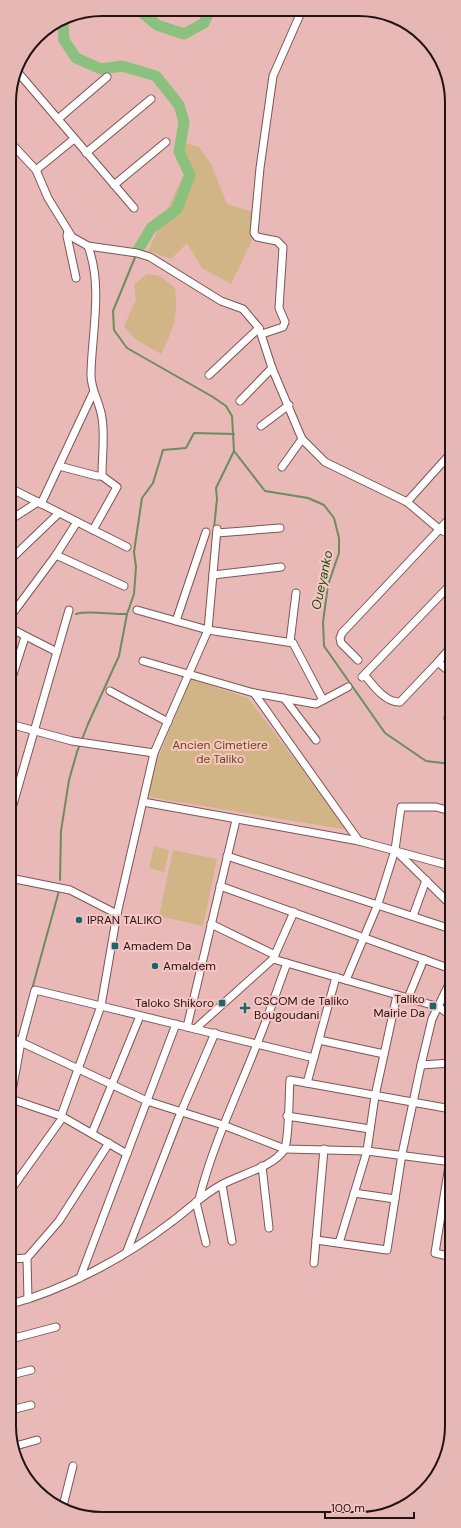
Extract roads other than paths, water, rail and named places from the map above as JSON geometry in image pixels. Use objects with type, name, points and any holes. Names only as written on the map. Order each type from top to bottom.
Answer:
[{"type":"street","points":[[209,375],[261,331],[283,328],[285,322],[279,308],[283,248],[277,241],[257,237],[254,232],[260,168],[273,76],[299,16]]},
{"type":"street","points":[[21,75],[134,208]]},
{"type":"street","points":[[58,119],[107,77]]},
{"type":"street","points":[[86,153],[151,99]]},
{"type":"street","points":[[36,170],[74,139]]},
{"type":"street","points":[[114,185],[166,142]]},
{"type":"street","points":[[16,149],[36,170],[48,198],[72,237],[88,246],[137,253],[150,257],[221,301],[243,309],[261,331],[272,368],[289,405],[302,439],[325,462],[406,502],[445,532]]},
{"type":"street","points":[[68,231],[67,236],[76,278]]},
{"type":"street","points":[[88,246],[94,262],[96,284],[96,325],[90,375],[102,417],[102,476]]},
{"type":"street","points":[[240,401],[272,368]]},
{"type":"street","points":[[16,516],[39,503],[59,466],[94,393]]},
{"type":"street","points":[[261,426],[289,405]]},
{"type":"street","points":[[282,467],[302,439]]},
{"type":"street","points":[[406,502],[445,460]]},
{"type":"street","points":[[59,466],[102,476],[117,487],[93,530]]},
{"type":"street","points":[[16,491],[127,547]]},
{"type":"street","points":[[16,554],[59,513]]},
{"type":"street","points":[[16,609],[56,555],[77,522]]},
{"type":"street","points":[[358,660],[341,643],[340,638],[342,633],[445,523]]},
{"type":"street","points":[[16,1182],[62,1117],[101,1006],[117,914],[154,753],[208,630],[217,531],[280,528]]},
{"type":"street","points":[[176,621],[206,532]]},
{"type":"street","points":[[56,555],[124,586]]},
{"type":"street","points":[[213,576],[281,567]]},
{"type":"street","points":[[445,590],[364,678],[390,701],[400,702],[445,654]]},
{"type":"street","points":[[290,642],[296,593]]},
{"type":"street","points":[[16,795],[69,610]]},
{"type":"street","points":[[137,610],[208,630],[293,643],[323,700]]},
{"type":"street","points":[[16,631],[57,652]]},
{"type":"street","points":[[16,665],[25,636]]},
{"type":"street","points":[[144,661],[254,693],[316,704],[348,687]]},
{"type":"street","points":[[438,662],[445,668]]},
{"type":"street","points":[[110,691],[168,722]]},
{"type":"street","points":[[254,693],[359,841]]},
{"type":"street","points":[[284,698],[316,740]]},
{"type":"street","points":[[16,726],[87,744],[154,753]]},
{"type":"street","points":[[143,802],[359,841],[445,864]]},
{"type":"street","points":[[346,980],[378,904],[395,850],[401,807],[436,807],[445,810]]},
{"type":"street","points":[[187,1027],[236,820]]},
{"type":"street","points":[[395,850],[445,899]]},
{"type":"street","points":[[227,856],[445,926]]},
{"type":"street","points":[[16,879],[70,890],[117,914]]},
{"type":"street","points":[[413,916],[426,880]]},
{"type":"street","points":[[220,886],[445,967]]},
{"type":"street","points":[[195,1029],[274,957],[294,912]]},
{"type":"street","points":[[211,924],[287,963],[439,1007],[445,1012]]},
{"type":"street","points":[[408,998],[424,959]]},
{"type":"street","points":[[206,1243],[197,1200],[223,1124],[257,1044],[287,963]]},
{"type":"street","points":[[308,1083],[336,978]]},
{"type":"street","points":[[16,1071],[21,1042],[35,990],[314,1058]]},
{"type":"street","points":[[316,1240],[387,1250],[402,1154],[421,1065],[432,1019],[445,994]]},
{"type":"street","points":[[339,1243],[367,1150],[375,1096],[397,995]]},
{"type":"street","points":[[92,1133],[140,1016]]},
{"type":"street","points":[[80,1278],[176,1024]]},
{"type":"street","points":[[127,1251],[181,1112],[215,1034]]},
{"type":"street","points":[[16,1040],[111,1086],[147,1101],[223,1124],[285,1148],[367,1150],[445,1161]]},
{"type":"street","points":[[319,1040],[384,1054]]},
{"type":"street","points":[[421,1065],[445,1063]]},
{"type":"street","points":[[16,1303],[80,1278],[170,1224],[197,1200],[222,1185],[275,1160],[285,1148],[290,1080],[445,1107]]},
{"type":"street","points":[[16,1102],[62,1117],[127,1154]]},
{"type":"street","points":[[287,1116],[370,1129]]},
{"type":"street","points":[[28,1299],[27,1258],[60,1221],[109,1143]]},
{"type":"street","points":[[314,1263],[324,1150]]},
{"type":"street","points":[[262,1166],[269,1228]]},
{"type":"street","points":[[222,1185],[232,1241]]},
{"type":"street","points":[[354,1193],[395,1199]]},
{"type":"street","points":[[445,1196],[435,1253],[445,1255]]},
{"type":"street","points":[[16,1259],[27,1258]]},
{"type":"street","points":[[16,1337],[56,1326]]},
{"type":"street","points":[[16,1374],[31,1370]]},
{"type":"street","points":[[16,1409],[31,1405]]},
{"type":"street","points":[[19,1445],[37,1440]]},
{"type":"street","points":[[64,1503],[73,1466]]},
{"type":"waterway","points":[[146,16],[157,25],[184,34],[204,23],[207,16]]},
{"type":"waterway","points":[[63,25],[64,40],[76,58],[101,69],[122,66],[156,76],[179,105],[184,122],[179,152],[190,175],[177,209],[151,228],[138,250]]},
{"type":"waterway","name":"Oueyanko","points":[[136,255],[113,311],[114,330],[127,348],[226,406],[232,416],[234,451],[265,491],[308,498],[324,505],[334,518],[339,538],[339,553],[328,585],[323,622],[324,646],[385,733],[426,761],[445,763]]},
{"type":"waterway","points":[[60,880],[61,831],[69,780],[77,752],[88,724],[119,656],[127,614],[134,594],[136,567],[134,552],[142,498],[153,483],[163,450],[186,448],[194,433],[234,434]]},
{"type":"waterway","points":[[214,528],[217,499],[216,488],[234,451]]},
{"type":"waterway","points":[[76,614],[88,612],[127,614]]},
{"type":"waterway","points":[[32,989],[59,891]]},
{"type":"place","name":"IPRAN TALIKO","points":[[79,920]]},
{"type":"place","name":"Amadem Da","points":[[115,946]]},
{"type":"place","name":"Amaldem","points":[[155,966]]},
{"type":"place","name":"Taloko Shikoro","points":[[222,1003]]},
{"type":"place","name":"Taliko Mairie Da","points":[[433,1006]]},
{"type":"place","name":"CSCOM de Taliko Bougoudani","points":[[245,1008]]},
{"type":"park label","name":"Ancien Cimetiere de Taliko","points":[[220,752]]}]
